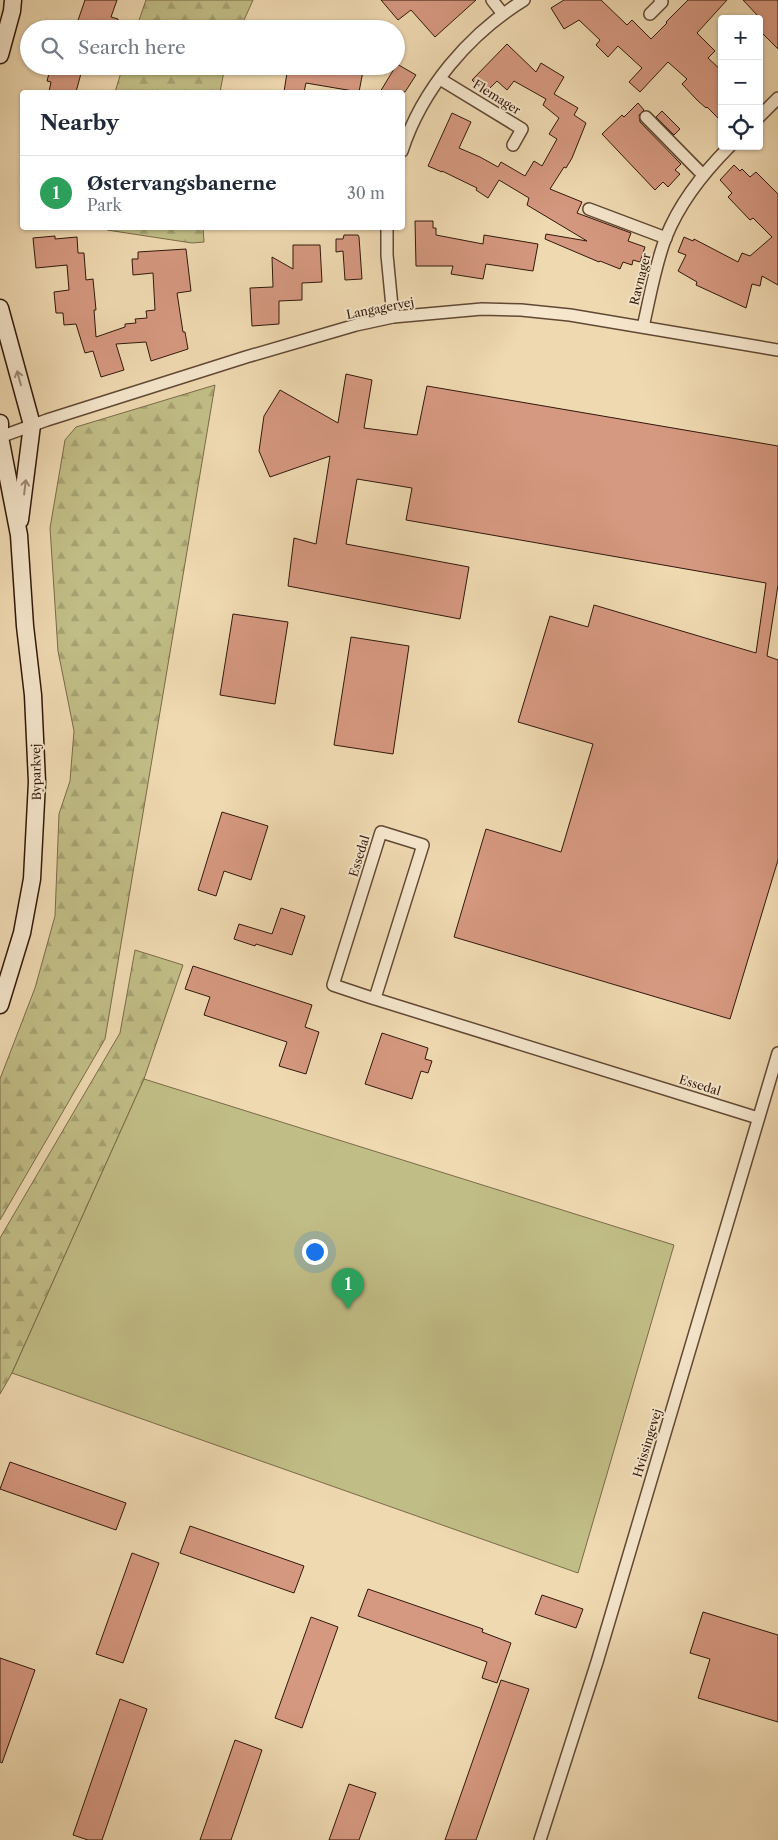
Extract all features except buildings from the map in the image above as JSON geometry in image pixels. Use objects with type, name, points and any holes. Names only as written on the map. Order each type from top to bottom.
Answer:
[{"type":"street","points":[[492,0],[503,14]]},
{"type":"street","points":[[405,137],[420,110],[455,59],[476,36],[524,0]]},
{"type":"street","points":[[650,14],[662,2],[660,0]]},
{"type":"street","points":[[0,55],[15,4]]},
{"type":"street","name":"Flemager","points":[[440,79],[522,129],[513,145]]},
{"type":"street","points":[[763,113],[778,98]]},
{"type":"street","points":[[763,104],[768,108]]},
{"type":"street","points":[[646,118],[703,175]]},
{"type":"street","name":"Ravnager","points":[[643,327],[666,238],[678,211],[692,188],[726,150]]},
{"type":"street","points":[[589,209],[666,238]]},
{"type":"street","points":[[387,230],[387,255],[393,317]]},
{"type":"street","name":"Byparkvej","points":[[0,308],[32,425],[19,535]]},
{"type":"street","name":"Langagervej","points":[[0,437],[32,425],[246,357],[356,325],[393,317],[482,309],[521,310],[570,315],[778,350]]},
{"type":"street","name":"Byparkvej","points":[[0,423],[0,437],[19,535],[25,626],[33,695],[38,782],[32,879],[22,933],[0,1005]]},
{"type":"street","name":"Essedal","points":[[375,998],[423,845],[381,832],[333,985],[758,1118]]},
{"type":"street","name":"Hvissingevej","points":[[540,1840],[597,1662],[778,1053]]},
{"type":"green space","points":[[146,0],[253,0],[244,20],[139,20]]},
{"type":"green space","points":[[120,75],[223,75],[220,90],[116,90]]},
{"type":"green space","points":[[107,230],[203,230],[204,242],[192,243]]},
{"type":"green space","points":[[215,385],[105,1039],[0,1220],[0,1079],[35,988],[55,916],[59,814],[70,781],[74,731],[58,651],[50,528],[65,440],[76,427]]},
{"type":"green space","points":[[135,950],[183,965],[144,1079],[12,1373],[0,1394],[0,1238],[120,1033]]},
{"type":"green space","points":[[144,1079],[674,1245],[578,1573],[12,1373]]},
{"type":"place","name":"Østervangsbanerne","points":[[348,1309]]}]
